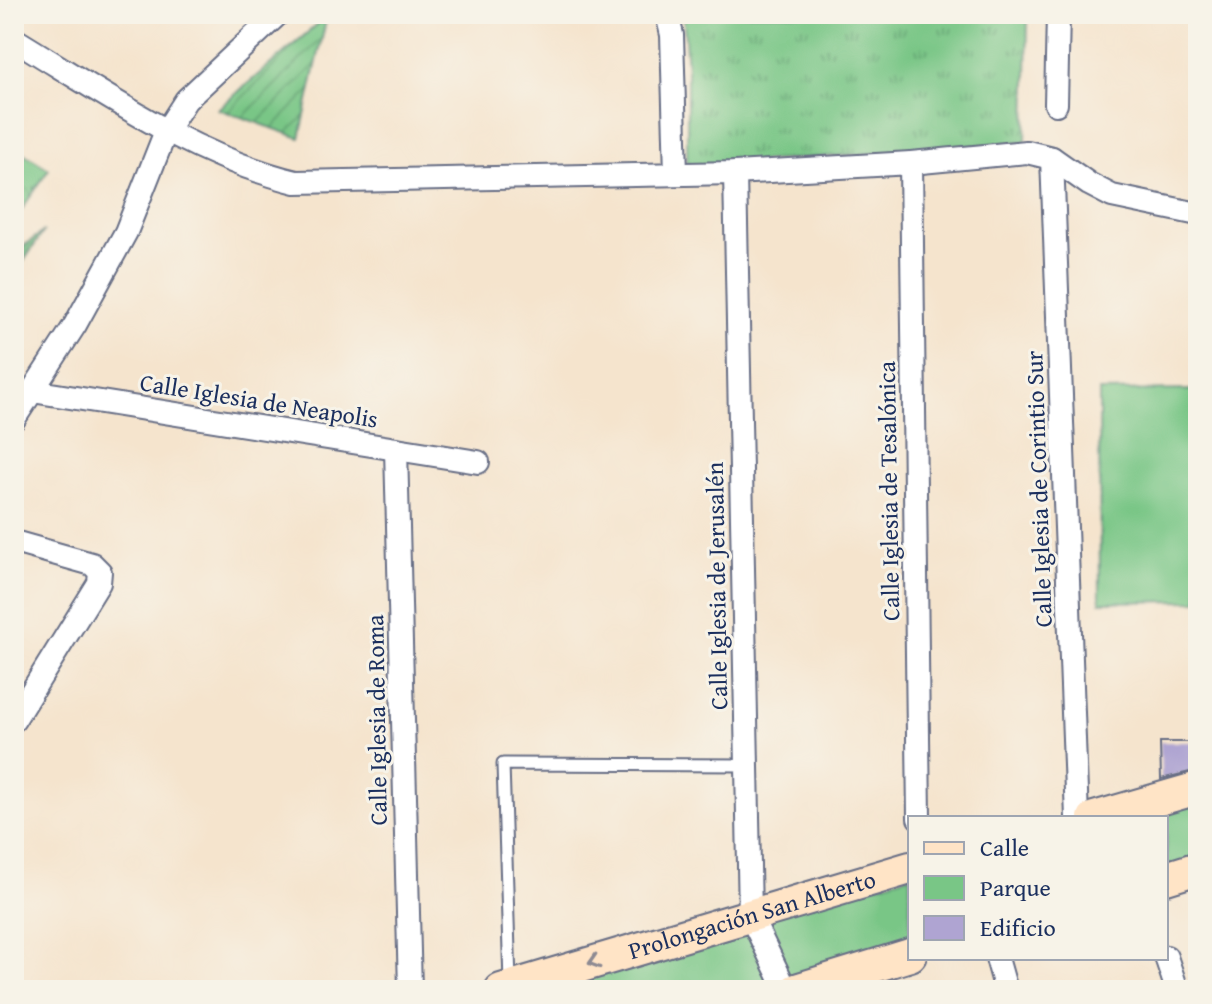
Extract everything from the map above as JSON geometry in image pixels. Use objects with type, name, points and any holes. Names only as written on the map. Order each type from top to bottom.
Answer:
[{"type":"main road","points":[[1110,816],[1198,788]]},
{"type":"main road","points":[[1168,877],[1198,868]]},
{"type":"main road","name":"Prolongación San Alberto","points":[[505,989],[908,869]]},
{"type":"main road","points":[[796,990],[841,984],[908,956]]},
{"type":"street","points":[[14,419],[75,325],[126,232],[166,131],[186,100],[278,14]]},
{"type":"street","points":[[667,14],[672,35],[676,174]]},
{"type":"street","points":[[1056,104],[1058,14]]},
{"type":"street","points":[[14,39],[166,131],[267,175],[296,182],[735,173],[911,163],[1027,152],[1052,158],[1112,196],[1198,214]]},
{"type":"street","name":"Calle Iglesia de Corintio Sur","points":[[1052,158],[1077,816]]},
{"type":"street","name":"Calle Iglesia de Tesalónica","points":[[911,163],[919,816]]},
{"type":"street","name":"Calle Iglesia de Jerusalén","points":[[735,173],[750,915],[786,990]]},
{"type":"street","name":"Calle Iglesia de Neapolis","points":[[32,391],[478,462]]},
{"type":"street","name":"Calle Iglesia de Roma","points":[[396,449],[410,990]]},
{"type":"street","points":[[14,542],[92,564],[100,572],[99,583],[14,720]]},
{"type":"street","points":[[998,960],[1006,990]]},
{"type":"street","points":[[1167,960],[1177,990]]},
{"type":"lane","points":[[505,989],[503,764],[747,765]]},
{"type":"green space","points":[[681,14],[1028,14],[1026,142],[687,167],[687,70]]},
{"type":"green space","points":[[327,16],[300,138],[218,109]]},
{"type":"green space","points":[[14,149],[49,169],[14,221]]},
{"type":"green space","points":[[44,231],[14,276],[14,253]]},
{"type":"green space","points":[[1198,390],[1198,601],[1100,602],[1099,391]]},
{"type":"green space","points":[[1198,794],[1198,862],[1168,871],[1168,816],[1122,816]]},
{"type":"green space","points":[[908,876],[908,948],[763,990],[527,990]]},
{"type":"building","points":[[1160,742],[1198,742],[1198,770],[1161,779]]}]
